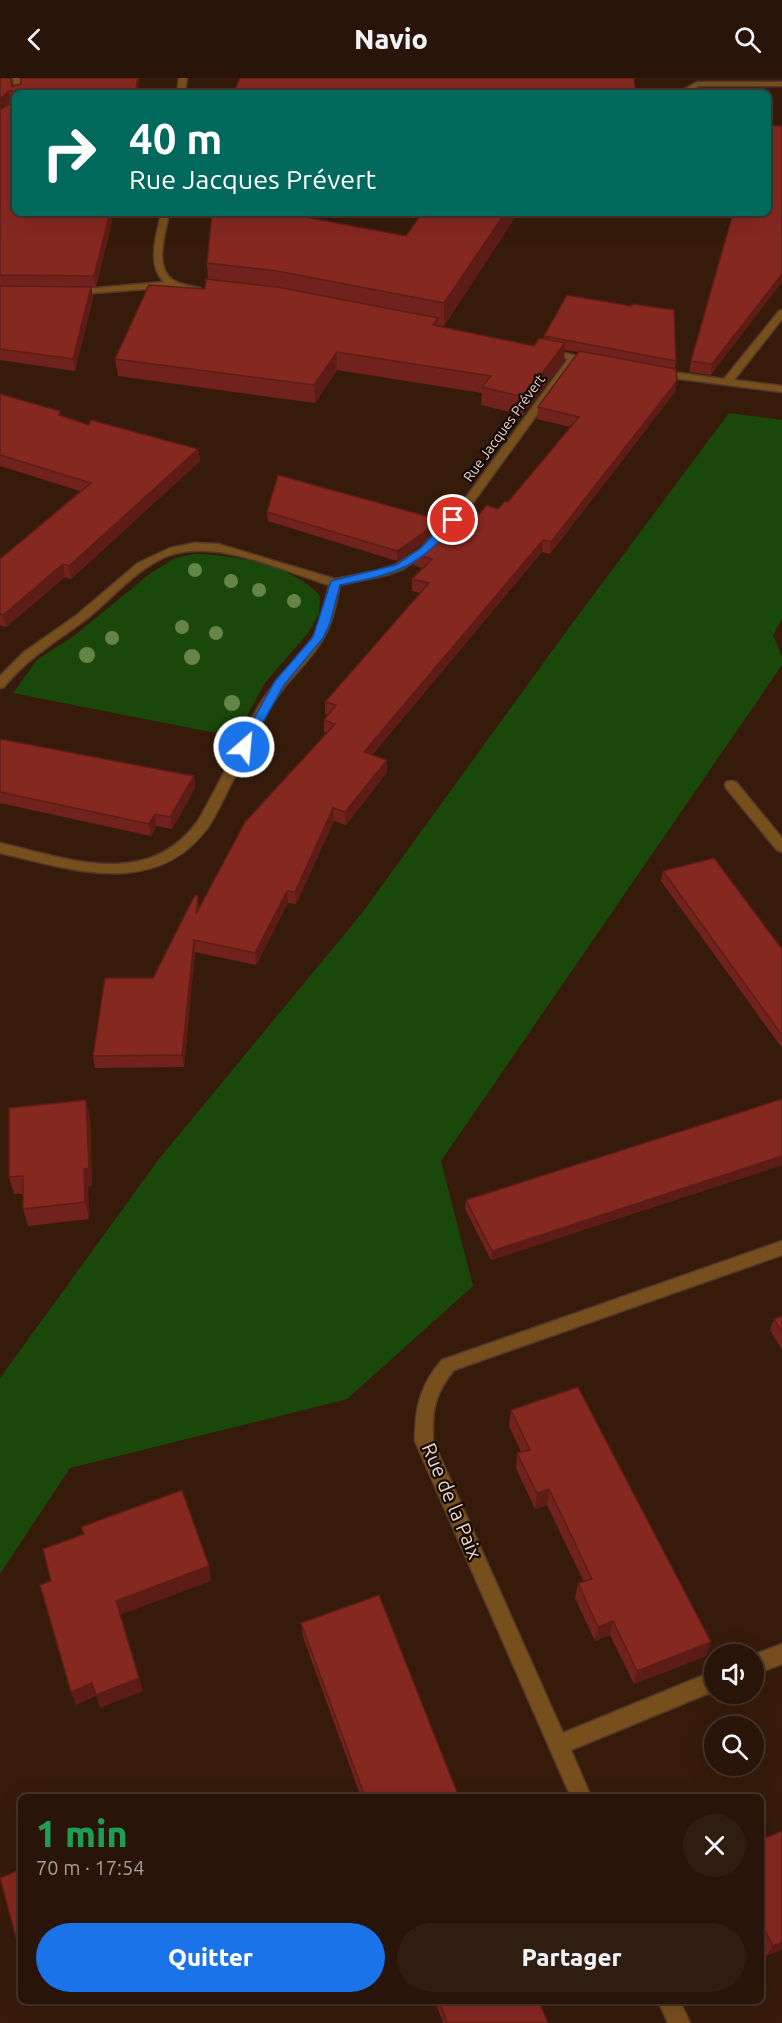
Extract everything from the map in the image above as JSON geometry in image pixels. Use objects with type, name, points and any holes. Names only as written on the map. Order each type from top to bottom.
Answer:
[{"type":"street","points":[[687,90],[698,84],[782,84]]},
{"type":"street","points":[[165,216],[158,268],[162,277],[185,289],[209,291]]},
{"type":"street","points":[[65,293],[172,284]]},
{"type":"street","points":[[726,383],[782,313]]},
{"type":"street","points":[[539,350],[604,363]]},
{"type":"street","name":"Rue Jacques Prévert","points":[[335,583],[391,570],[425,550],[484,483],[536,407],[574,357]]},
{"type":"street","points":[[645,371],[782,389]]},
{"type":"street","points":[[0,684],[20,658],[84,615],[145,563],[180,547],[218,547],[335,583],[325,623],[318,638],[279,684],[264,708],[204,823],[195,838],[180,851],[139,869],[118,870],[96,869],[0,848]]},
{"type":"street","points":[[731,785],[782,847]]},
{"type":"street","name":"Rue de la Paix","points":[[580,1794],[424,1441],[423,1416],[431,1385],[448,1365],[782,1248]]},
{"type":"street","points":[[764,1661],[782,1654]]},
{"type":"street","points":[[558,1745],[704,1685]]},
{"type":"street","points":[[670,2004],[679,2023]]},
{"type":"green space","points":[[729,413],[782,420],[782,619],[773,635],[782,657],[782,665],[441,1161],[473,1286],[347,1399],[70,1468],[0,1574],[0,1378],[159,1159],[362,913],[568,629]]},
{"type":"green space","points":[[194,554],[226,556],[262,564],[295,577],[320,596],[319,614],[308,633],[264,684],[236,737],[13,693],[38,659],[75,635],[151,573],[175,558]]},
{"type":"building","points":[[0,78],[11,78],[12,86],[21,84],[21,78],[138,78],[136,90],[12,90],[0,99]]},
{"type":"building","points":[[240,78],[634,78],[636,90],[234,90]]},
{"type":"building","points":[[12,102],[12,216],[109,216],[94,276],[0,275],[0,110]]},
{"type":"building","points":[[771,125],[782,126],[782,274],[712,364],[691,361],[732,216],[771,216]]},
{"type":"building","points":[[212,216],[300,216],[406,236],[420,216],[503,216],[444,303],[277,271],[207,263]]},
{"type":"building","points":[[206,279],[277,287],[438,318],[433,325],[534,346],[539,338],[565,343],[524,397],[482,387],[491,376],[337,352],[314,385],[115,359],[149,285],[205,289]]},
{"type":"building","points":[[0,286],[91,287],[73,359],[0,349]]},
{"type":"building","points":[[567,295],[631,306],[633,304],[674,310],[676,361],[544,336]]},
{"type":"building","points":[[579,351],[676,369],[677,381],[551,542],[543,540],[364,752],[387,760],[345,812],[333,808],[295,892],[287,891],[255,953],[194,940],[182,1055],[93,1056],[105,978],[153,978],[195,895],[198,896],[196,914],[245,822],[335,724],[324,720],[336,705],[325,702],[429,583],[412,579],[432,559],[413,553],[431,542],[450,521],[469,526],[487,505],[498,509],[505,501],[508,502],[579,417],[538,407]]},
{"type":"building","points":[[0,394],[60,411],[59,415],[89,425],[91,420],[198,449],[69,566],[63,564],[3,615],[0,614],[0,559],[91,483],[0,455]]},
{"type":"building","points":[[278,475],[437,519],[423,533],[397,551],[267,512]]},
{"type":"building","points":[[0,739],[194,776],[170,817],[155,814],[149,824],[0,792]]},
{"type":"building","points":[[714,858],[782,949],[782,1035],[663,871]]},
{"type":"building","points":[[782,1099],[782,1156],[492,1251],[466,1200]]},
{"type":"building","points":[[86,1100],[89,1168],[84,1169],[85,1202],[23,1209],[23,1176],[9,1177],[9,1108]]},
{"type":"building","points":[[782,1316],[782,1332],[774,1319]]},
{"type":"building","points":[[578,1387],[711,1642],[637,1671],[613,1621],[598,1627],[578,1583],[592,1579],[549,1489],[537,1493],[517,1453],[530,1450],[511,1410]]},
{"type":"building","points":[[182,1490],[209,1566],[116,1601],[139,1678],[96,1695],[92,1683],[71,1692],[40,1585],[51,1581],[43,1549],[84,1534],[81,1527]]},
{"type":"building","points":[[379,1595],[458,1794],[364,1794],[301,1623]]},
{"type":"building","points":[[782,1831],[782,1942],[773,1946],[764,1929],[764,1838]]},
{"type":"building","points":[[18,1870],[18,1945],[0,1878]]},
{"type":"building","points":[[440,2004],[540,2004],[548,2023],[447,2023]]},
{"type":"route","points":[[244,747],[279,684],[318,638],[325,623],[335,583],[383,573],[399,567],[425,550],[453,520]]}]
